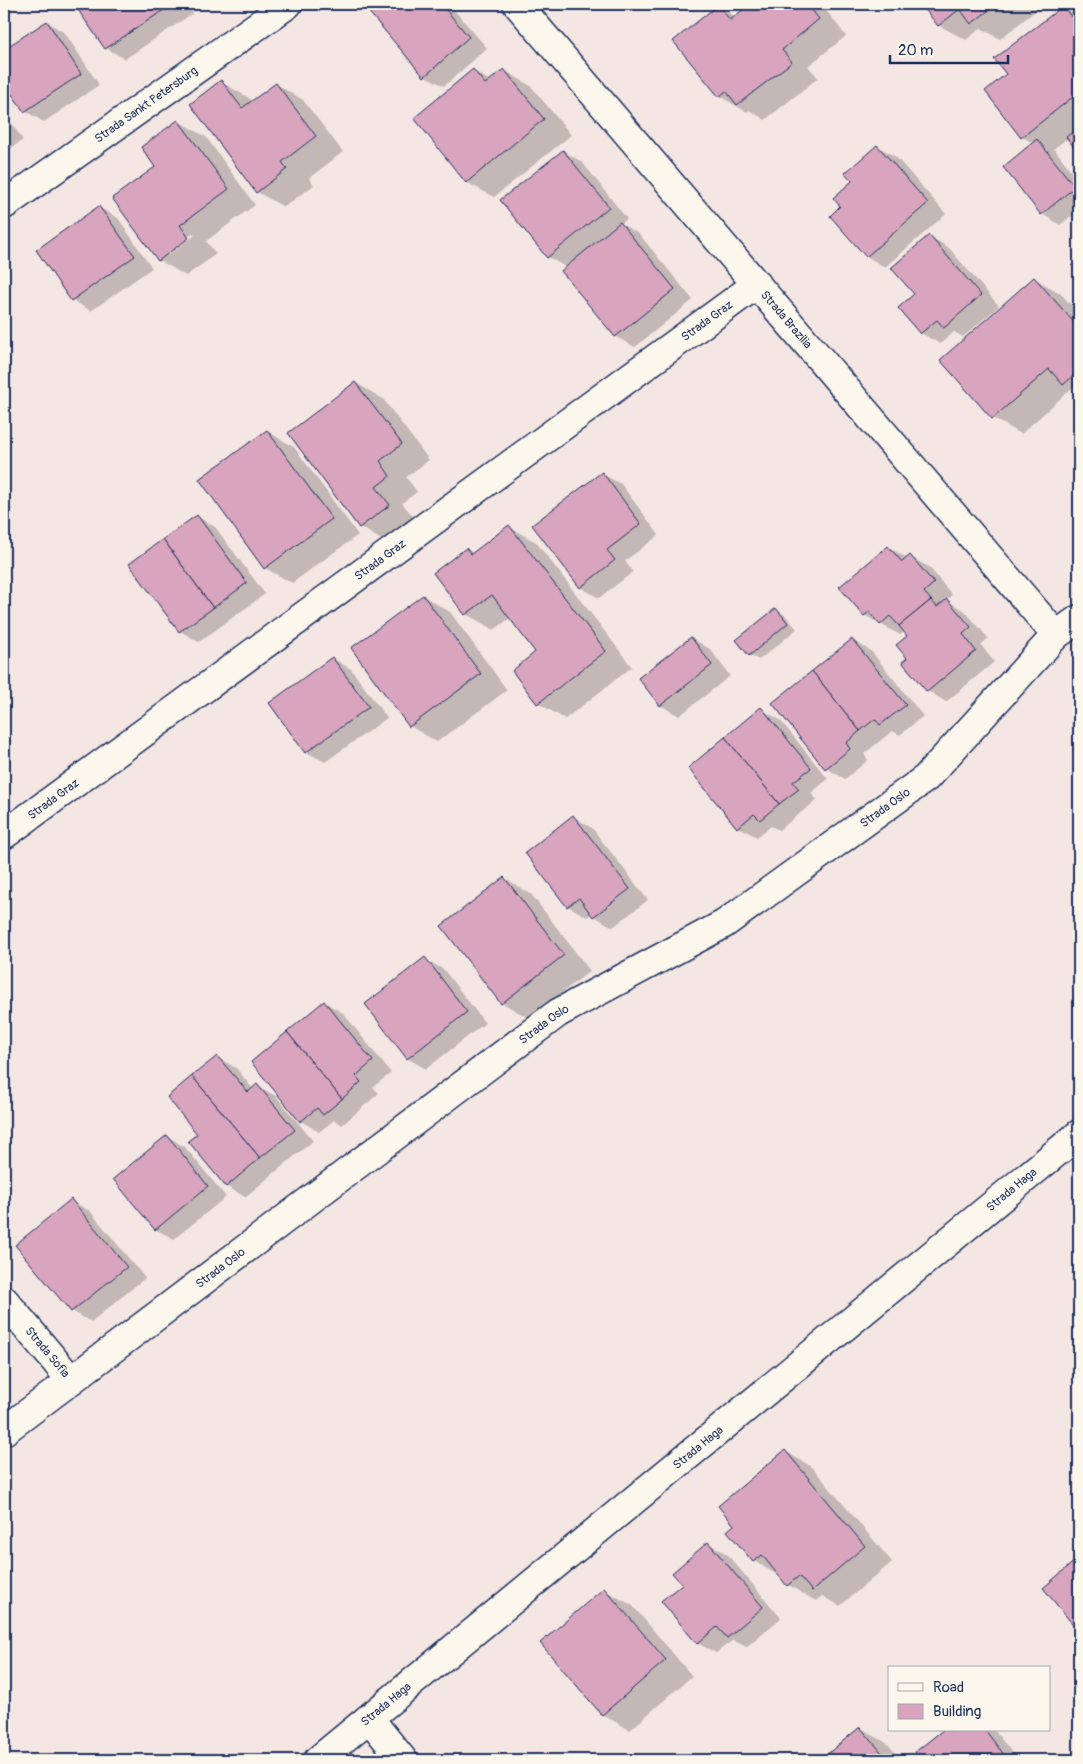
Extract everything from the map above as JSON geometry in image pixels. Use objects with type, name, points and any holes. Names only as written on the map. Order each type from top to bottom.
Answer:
[{"type":"street","name":"Strada Sankt Petersburg","points":[[4,205],[288,4]]},
{"type":"street","name":"Strada Brazilia","points":[[517,4],[1056,635]]},
{"type":"street","name":"Strada Graz","points":[[4,835],[757,284]]},
{"type":"street","name":"Strada Oslo","points":[[4,1431],[558,1013],[724,924],[926,778],[1056,635],[1079,619]]},
{"type":"street","name":"Strada Haga","points":[[318,1760],[1079,1134]]},
{"type":"street","name":"Strada Sofia","points":[[4,1300],[71,1380]]},
{"type":"street","points":[[369,1718],[403,1760]]},
{"type":"building","points":[[74,4],[173,4],[105,49]]},
{"type":"building","points":[[362,4],[441,4],[469,37],[424,77]]},
{"type":"building","points":[[750,4],[807,4],[819,19],[782,50],[792,62],[737,105],[726,91],[719,97],[673,41],[718,5],[730,20]]},
{"type":"building","points":[[921,4],[997,4],[971,24],[960,9],[938,26]]},
{"type":"building","points":[[1063,6],[1079,27],[1079,92],[1021,138],[985,91],[1006,74],[994,59]]},
{"type":"building","points":[[47,21],[81,74],[24,112],[4,82],[4,49]]},
{"type":"building","points":[[473,69],[485,84],[504,69],[544,119],[466,183],[414,118]]},
{"type":"building","points":[[221,80],[242,108],[276,83],[316,136],[282,162],[287,169],[256,193],[190,104]]},
{"type":"building","points":[[178,120],[229,189],[180,225],[189,238],[158,261],[112,198],[155,167],[141,147]]},
{"type":"building","points":[[1079,127],[1079,154],[1066,137]]},
{"type":"building","points":[[1037,139],[1075,187],[1041,215],[1003,167]]},
{"type":"building","points":[[877,145],[928,203],[866,257],[830,216],[840,206],[833,198],[852,181],[845,173]]},
{"type":"building","points":[[563,150],[609,207],[547,258],[500,200]]},
{"type":"building","points":[[99,206],[135,256],[71,301],[36,250]]},
{"type":"building","points":[[620,222],[675,289],[615,337],[561,271]]},
{"type":"building","points":[[929,235],[981,295],[944,328],[937,320],[920,334],[898,308],[914,294],[891,268]]},
{"type":"building","points":[[1034,277],[1079,328],[1079,371],[1063,385],[1049,369],[992,419],[940,360]]},
{"type":"building","points":[[355,382],[402,444],[380,461],[390,476],[376,487],[390,505],[359,528],[288,433]]},
{"type":"building","points":[[267,430],[332,519],[264,569],[199,479]]},
{"type":"building","points":[[602,472],[641,524],[607,550],[615,560],[580,588],[532,525]]},
{"type":"building","points":[[197,515],[247,583],[213,608],[163,539]]},
{"type":"building","points":[[509,525],[606,651],[537,704],[512,671],[535,652],[492,595],[465,615],[433,573],[466,548],[471,554]]},
{"type":"building","points":[[163,539],[213,608],[179,632],[129,564]]},
{"type":"building","points":[[888,546],[902,562],[910,555],[934,583],[924,592],[931,600],[899,626],[890,616],[880,625],[869,612],[864,616],[839,587]]},
{"type":"building","points":[[423,595],[481,674],[409,727],[351,648]]},
{"type":"building","points":[[947,599],[971,627],[963,634],[976,651],[927,692],[902,662],[907,658],[896,645],[907,636],[899,626],[931,600],[937,607]]},
{"type":"building","points":[[776,608],[788,623],[749,656],[736,640]]},
{"type":"building","points":[[691,637],[712,665],[660,706],[638,678]]},
{"type":"building","points":[[852,639],[906,705],[880,725],[875,719],[860,731],[812,671]]},
{"type":"building","points":[[332,657],[369,707],[305,753],[269,703]]},
{"type":"building","points":[[812,671],[860,731],[846,743],[850,749],[825,769],[772,703]]},
{"type":"building","points":[[761,707],[811,768],[793,782],[799,789],[779,804],[725,737]]},
{"type":"building","points":[[725,737],[779,804],[760,820],[754,814],[737,828],[688,768]]},
{"type":"building","points":[[573,815],[630,889],[593,917],[579,898],[567,907],[525,853]]},
{"type":"building","points":[[504,877],[564,955],[501,1004],[441,926]]},
{"type":"building","points":[[425,957],[467,1012],[407,1059],[365,1004]]},
{"type":"building","points":[[324,1001],[373,1061],[356,1076],[361,1082],[342,1099],[287,1032]]},
{"type":"building","points":[[287,1032],[342,1099],[323,1115],[317,1108],[300,1122],[251,1062]]},
{"type":"building","points":[[217,1056],[248,1092],[257,1084],[295,1130],[260,1158],[192,1076]]},
{"type":"building","points":[[192,1076],[260,1158],[226,1187],[188,1141],[197,1134],[167,1097]]},
{"type":"building","points":[[167,1135],[208,1186],[155,1230],[113,1179]]},
{"type":"building","points":[[71,1199],[127,1267],[71,1312],[15,1245]]},
{"type":"building","points":[[785,1450],[865,1546],[812,1591],[799,1576],[787,1586],[762,1555],[753,1562],[727,1531],[734,1525],[718,1506]]},
{"type":"building","points":[[708,1542],[763,1607],[727,1638],[717,1627],[697,1644],[661,1601],[682,1584],[672,1573]]},
{"type":"building","points":[[1077,1559],[1079,1561],[1079,1632],[1043,1588]]},
{"type":"building","points":[[604,1588],[666,1660],[602,1715],[540,1643]]},
{"type":"building","points":[[860,1727],[888,1760],[820,1760]]},
{"type":"building","points":[[940,1732],[987,1732],[1008,1760],[921,1760],[915,1752]]}]
